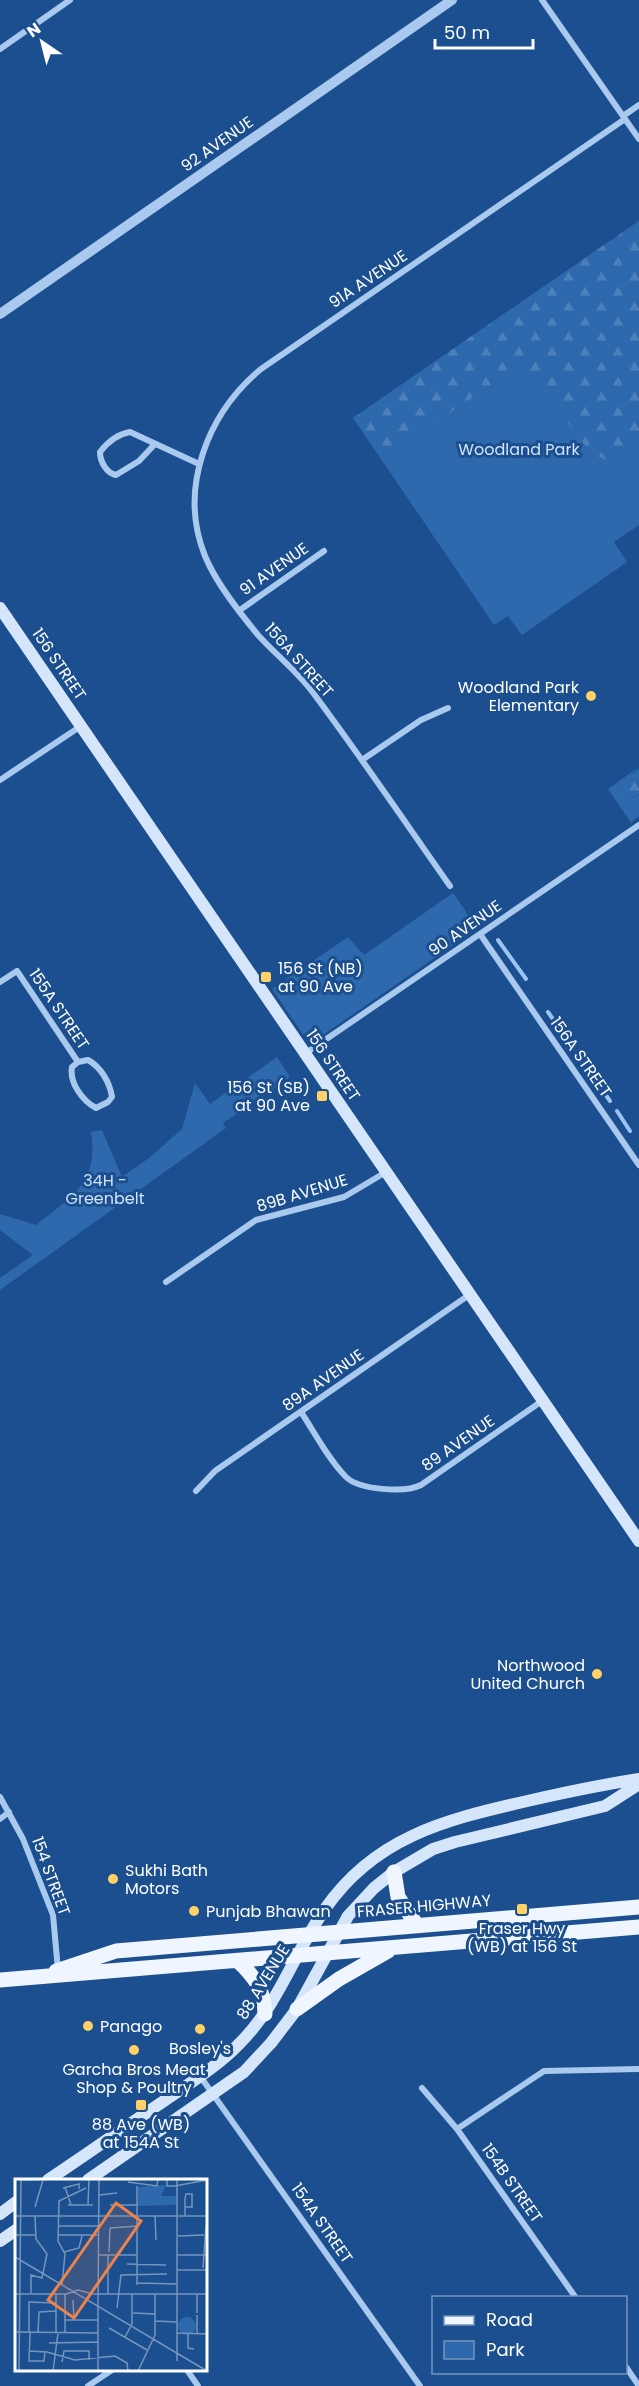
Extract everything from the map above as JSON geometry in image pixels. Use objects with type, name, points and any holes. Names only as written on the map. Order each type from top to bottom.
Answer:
[{"type":"main road","name":"156 STREET","points":[[0,608],[639,1541]]},
{"type":"main road","name":"88 AVENUE","points":[[91,2179],[213,2095],[252,2065],[297,2009],[337,1932],[365,1897],[394,1872],[433,1850],[455,1842],[605,1806],[639,1782]]},
{"type":"main road","name":"88 AVENUE","points":[[51,2179],[200,2076],[240,2044],[265,2014],[324,1910],[352,1877],[389,1848],[423,1829],[489,1810],[598,1785],[639,1782]]},
{"type":"main road","points":[[394,1872],[398,1897],[416,1924]]},
{"type":"main road","name":"FRASER HIGHWAY","points":[[38,1978],[116,1951],[639,1907]]},
{"type":"main road","name":"FRASER HIGHWAY","points":[[0,1980],[639,1927]]},
{"type":"main road","points":[[297,2009],[339,1979],[393,1948]]},
{"type":"main road","points":[[238,1961],[260,1985],[265,2014]]},
{"type":"main road","points":[[0,2214],[15,2203]]},
{"type":"main road","points":[[0,2241],[15,2231]]},
{"type":"street","points":[[0,49],[70,0]]},
{"type":"street","name":"92 AVENUE","points":[[0,314],[452,0]]},
{"type":"street","points":[[542,0],[639,139]]},
{"type":"street","name":"91A AVENUE","points":[[200,464],[218,418],[238,390],[261,369],[624,118],[639,105]]},
{"type":"street","points":[[154,445],[139,461],[116,475],[108,471],[100,459],[102,449],[126,432],[136,434],[154,445],[200,464]]},
{"type":"street","name":"156A STREET","points":[[200,464],[195,509],[198,535],[210,567],[257,633],[308,686],[450,886]]},
{"type":"street","name":"91 AVENUE","points":[[240,610],[324,551]]},
{"type":"street","points":[[362,760],[421,720],[448,708]]},
{"type":"street","points":[[0,780],[81,726]]},
{"type":"street","name":"90 AVENUE","points":[[306,1053],[639,825]]},
{"type":"street","name":"156A STREET","points":[[480,934],[639,1165]]},
{"type":"street","name":"155A STREET","points":[[0,982],[17,971],[78,1062]]},
{"type":"street","name":"155A STREET","points":[[88,1060],[96,1066],[111,1090],[112,1097],[108,1102],[96,1108],[85,1100],[71,1079],[72,1067],[78,1062],[88,1060]]},
{"type":"street","name":"89B AVENUE","points":[[166,1282],[256,1220],[344,1197],[386,1172]]},
{"type":"street","name":"89A AVENUE","points":[[196,1491],[215,1471],[469,1295]]},
{"type":"street","name":"89 AVENUE","points":[[301,1412],[347,1479],[385,1489],[407,1490],[421,1485],[542,1401]]},
{"type":"street","name":"154 STREET","points":[[0,1797],[23,1839],[53,1914],[58,1971]]},
{"type":"street","points":[[0,1819],[9,1812]]},
{"type":"street","points":[[457,2129],[544,2071],[639,2069]]},
{"type":"street","name":"154A STREET","points":[[200,2076],[420,2386]]},
{"type":"street","name":"154B STREET","points":[[422,2088],[457,2129],[575,2296]]},
{"type":"street","points":[[627,2368],[639,2386]]},
{"type":"street","points":[[88,2386],[110,2371]]},
{"type":"street","points":[[188,2371],[198,2386]]},
{"type":"green space","name":"Woodland Park","points":[[639,221],[639,525],[614,542],[627,562],[522,635],[508,616],[494,625],[353,418]]},
{"type":"green space","points":[[639,221],[639,436],[632,440],[624,455],[606,460],[591,453],[559,411],[515,370],[388,456],[379,455],[353,418]]},
{"type":"green space","points":[[639,767],[631,775],[632,798],[639,794],[639,816],[631,823],[608,789]]},
{"type":"green space","points":[[639,769],[639,794],[626,800],[619,799],[615,793],[618,786]]},
{"type":"green space","points":[[453,893],[473,927],[469,934],[317,1039],[310,1040],[304,1036],[272,989],[348,937],[364,955]]},
{"type":"green space","name":"34H - Greenbelt","points":[[277,1057],[290,1077],[223,1123],[226,1128],[0,1290],[0,1278],[33,1255],[0,1230],[0,1214],[36,1225],[71,1196],[87,1176],[91,1164],[91,1132],[102,1130],[122,1177],[149,1158],[182,1129],[195,1083],[210,1104]]},
{"type":"waterway","points":[[498,940],[526,979]]},
{"type":"waterway","points":[[548,1012],[557,1025]]},
{"type":"waterway","points":[[598,1084],[610,1101]]},
{"type":"waterway","points":[[617,1111],[630,1131]]},
{"type":"place","name":"Woodland Park Elementary","points":[[591,696]]},
{"type":"place","name":"156 St (NB) at 90 Ave","points":[[266,977]]},
{"type":"place","name":"156 St (SB) at 90 Ave","points":[[322,1096]]},
{"type":"place","name":"Northwood United Church","points":[[597,1674]]},
{"type":"place","name":"Sukhi Bath Motors","points":[[113,1879]]},
{"type":"place","name":"Fraser Hwy (WB) at 156 St","points":[[522,1909]]},
{"type":"place","name":"Punjab Bhawan","points":[[194,1911]]},
{"type":"place","name":"Panago","points":[[88,2026]]},
{"type":"place","name":"Bosley's","points":[[200,2029]]},
{"type":"place","name":"Garcha Bros Meat Shop & Poultry","points":[[134,2050]]},
{"type":"place","name":"88 Ave (WB) at 154A St","points":[[141,2105]]}]
